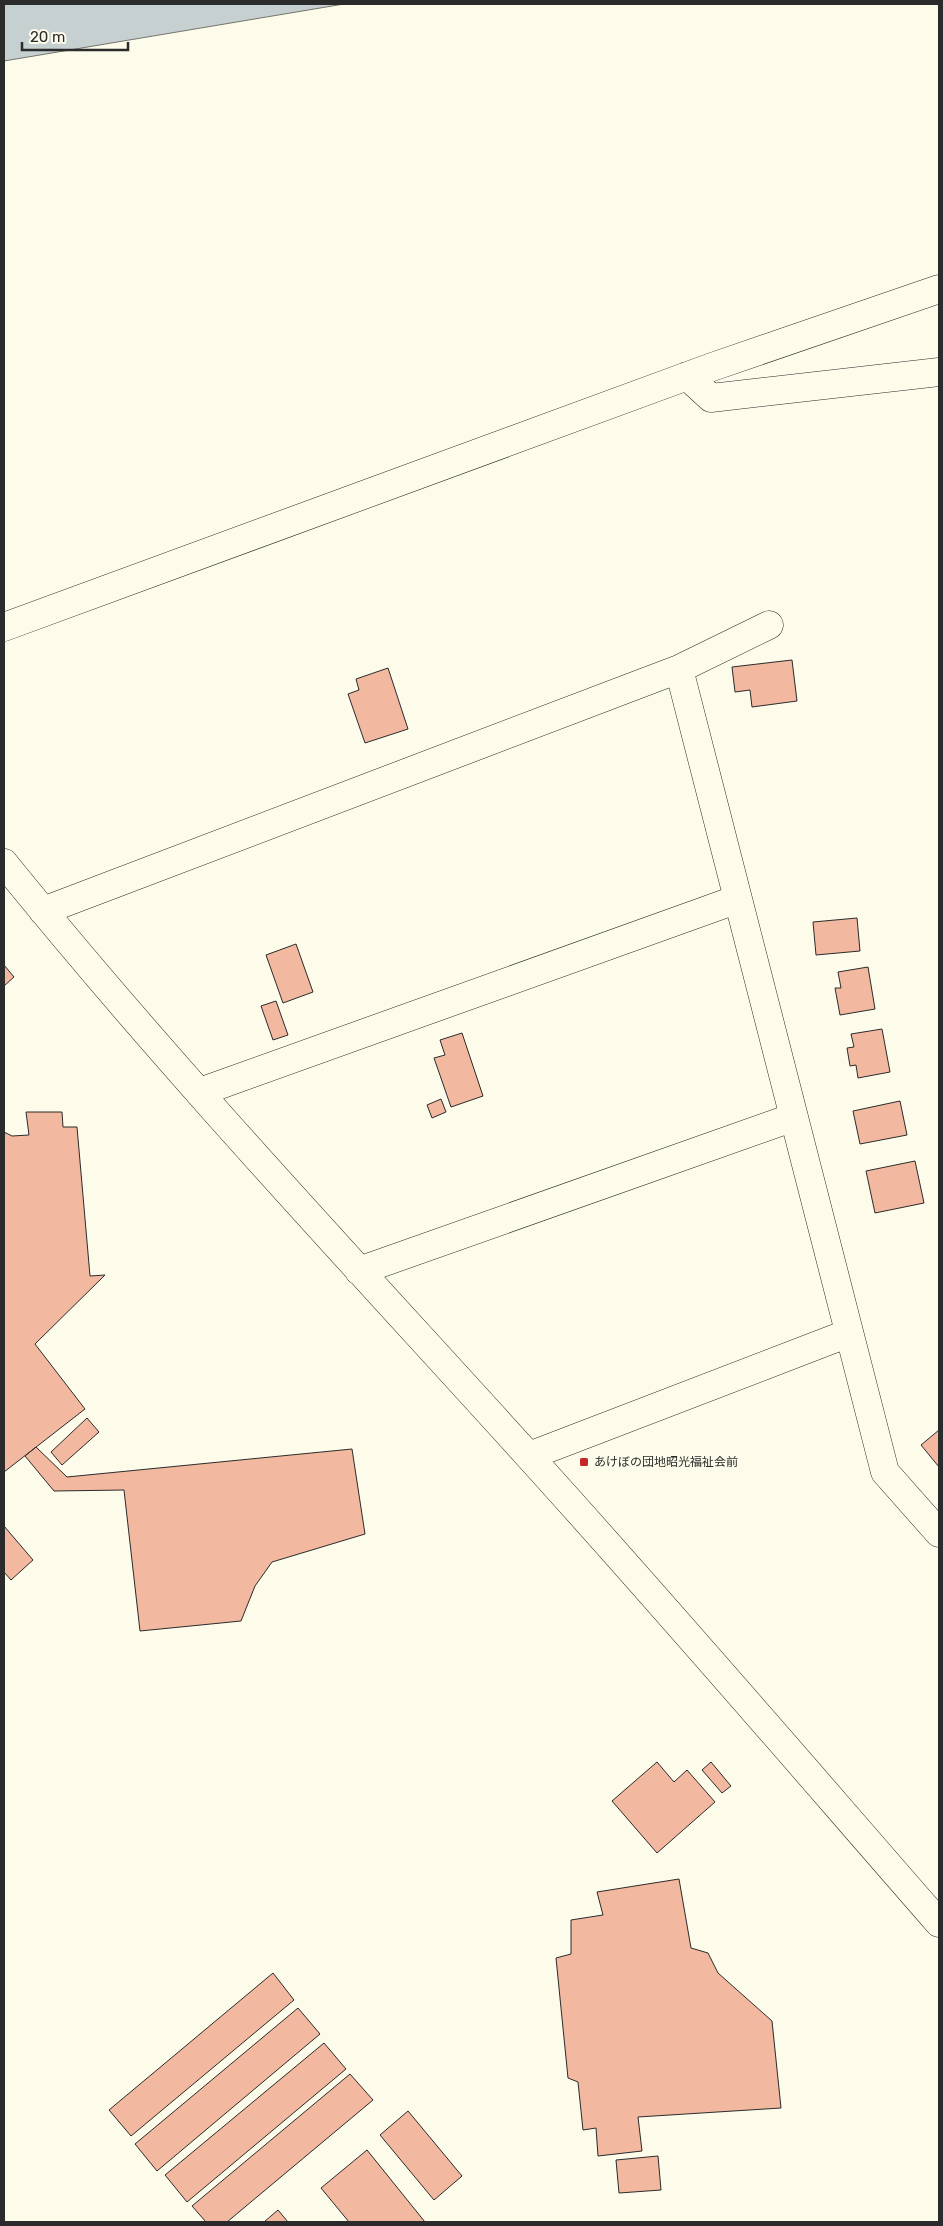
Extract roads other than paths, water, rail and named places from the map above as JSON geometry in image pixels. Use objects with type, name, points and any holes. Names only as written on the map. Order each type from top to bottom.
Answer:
[{"type":"street","points":[[4,627],[687,376],[939,289]]},
{"type":"street","points":[[687,376],[711,398],[939,372]]},
{"type":"street","points":[[43,911],[679,669],[769,625]]},
{"type":"street","points":[[679,669],[885,1472],[939,1534]]},
{"type":"street","points":[[4,863],[43,911],[200,1092],[359,1271],[529,1456],[939,1923]]},
{"type":"street","points":[[200,1092],[738,898]]},
{"type":"street","points":[[359,1271],[794,1117]]},
{"type":"street","points":[[529,1456],[849,1333]]},
{"type":"place","name":"あけぼの団地昭光福祉会前","points":[[584,1462]]}]
